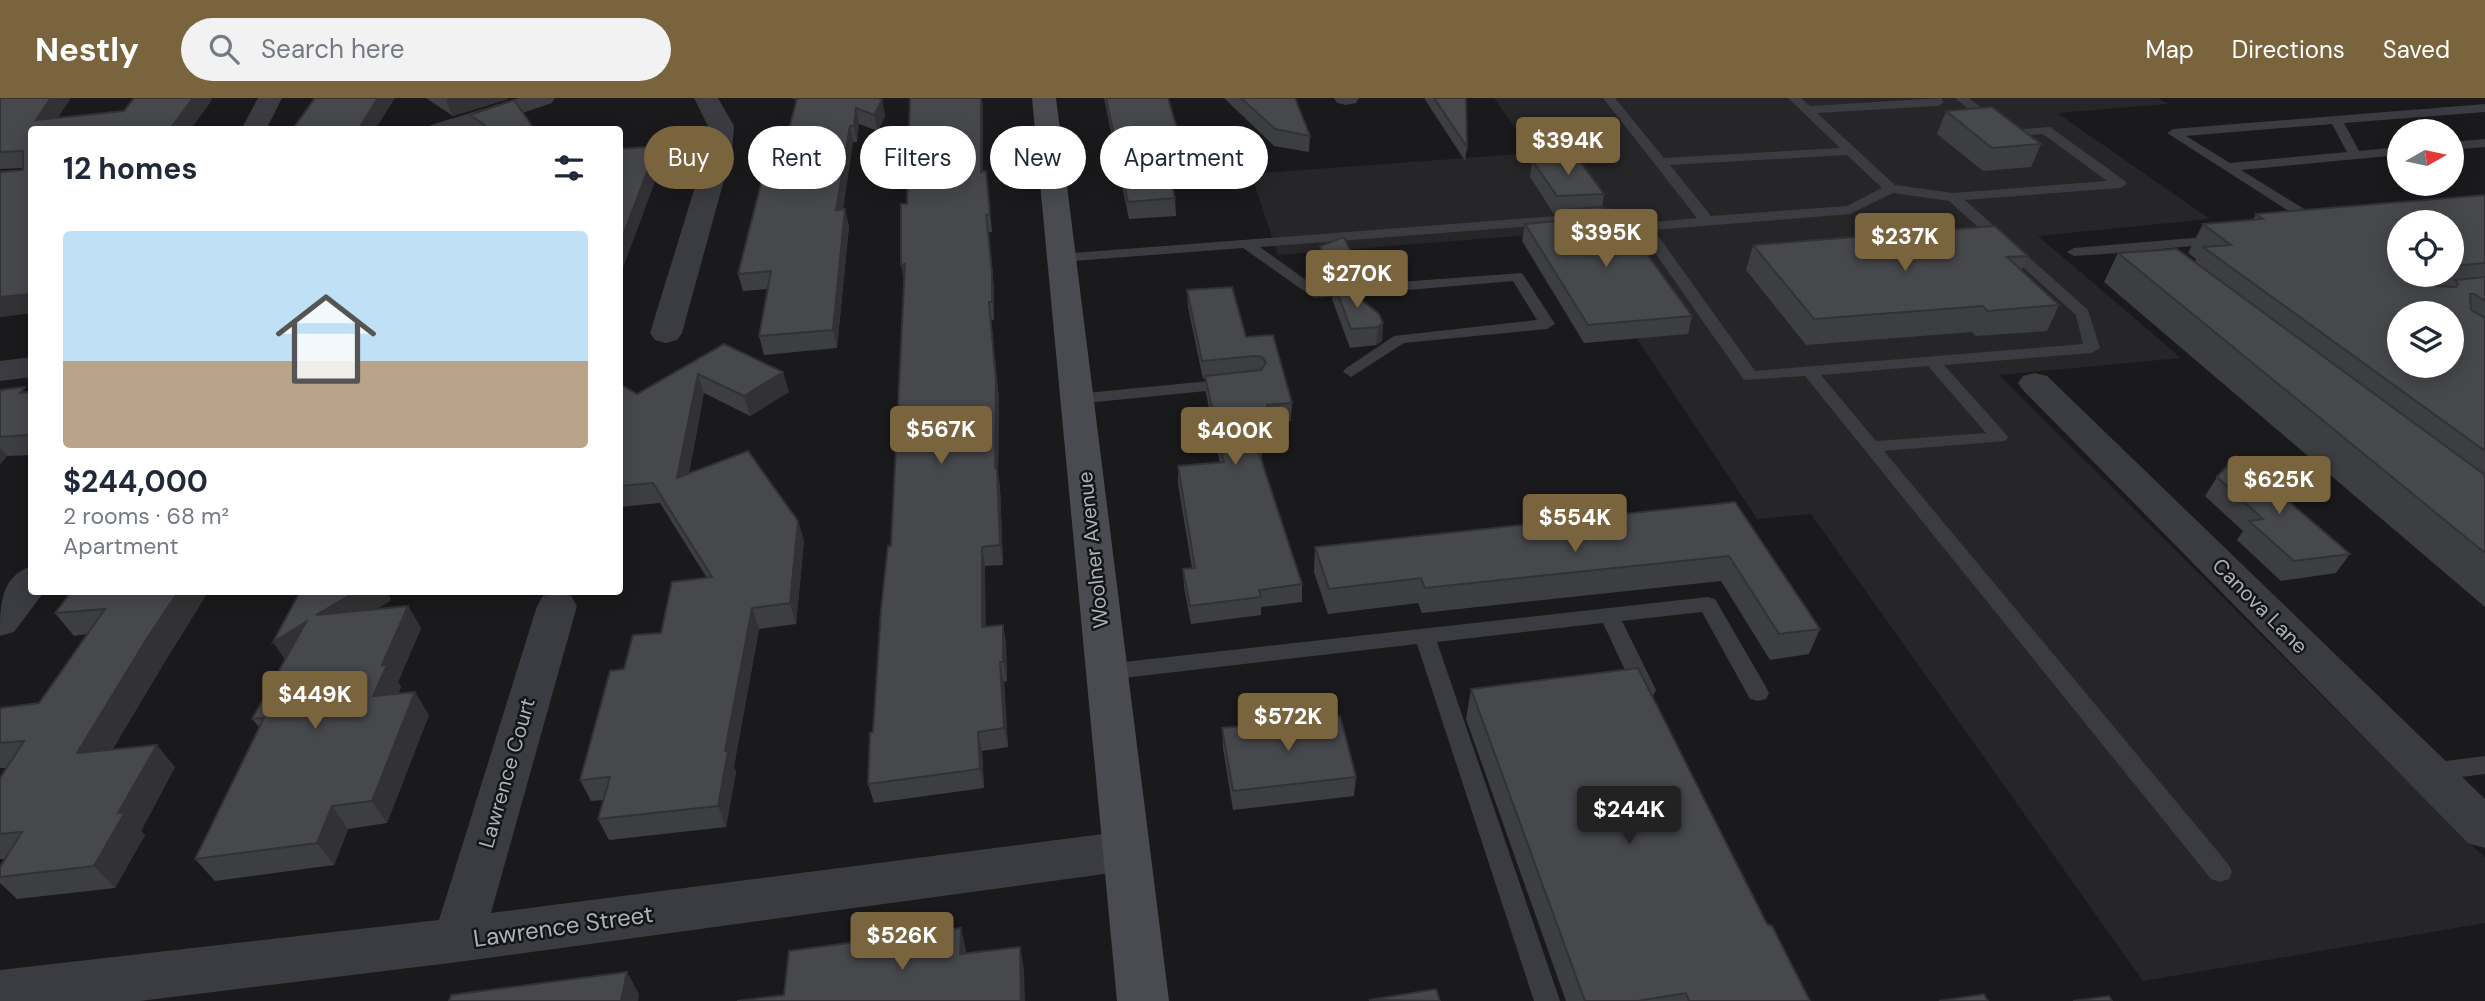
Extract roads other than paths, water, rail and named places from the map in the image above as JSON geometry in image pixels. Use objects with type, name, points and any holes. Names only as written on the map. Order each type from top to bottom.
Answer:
[{"type":"street","points":[[255,126],[270,98]]},
{"type":"street","points":[[455,126],[542,98]]},
{"type":"street","points":[[666,333],[719,151],[721,126],[706,98]]},
{"type":"street","name":"Woolner Avenue","points":[[1044,98],[1143,1001]]},
{"type":"street","points":[[0,371],[28,368]]},
{"type":"street","name":"Canova Lane","points":[[2035,383],[2485,829]]},
{"type":"street","points":[[0,621],[28,584]]},
{"type":"street","name":"Lawrence Court","points":[[458,940],[557,606]]},
{"type":"street","name":"Lawrence Street","points":[[0,994],[458,940],[1126,852]]},
{"type":"lane","points":[[1609,98],[1707,221]]},
{"type":"lane","points":[[1794,98],[1891,189]]},
{"type":"lane","points":[[1807,110],[1938,102],[1934,98]]},
{"type":"lane","points":[[1934,98],[1949,98]]},
{"type":"lane","points":[[1060,258],[1596,217],[1644,227],[1850,210],[1891,189],[1954,197],[2120,184],[2046,130],[2006,134],[1961,98]]},
{"type":"lane","points":[[2338,212],[2303,214],[2173,133],[2485,108]]},
{"type":"lane","points":[[2336,120],[2355,155]]},
{"type":"lane","points":[[2464,145],[2485,143]]},
{"type":"lane","points":[[1660,162],[1851,151]]},
{"type":"lane","points":[[2227,167],[2387,152]]},
{"type":"lane","points":[[1644,227],[1750,376],[2092,348],[2083,313],[1954,197]]},
{"type":"lane","points":[[2074,252],[2219,240]]},
{"type":"lane","points":[[1246,244],[1314,293],[1517,276],[1547,324],[1395,335],[1351,372]]},
{"type":"lane","points":[[2137,247],[2181,280]]},
{"type":"lane","points":[[1342,291],[1362,307]]},
{"type":"lane","points":[[1871,447],[1998,437],[1933,361]]},
{"type":"lane","points":[[1809,371],[2220,872]]},
{"type":"lane","points":[[1076,398],[1242,383]]},
{"type":"lane","points":[[1106,672],[1708,604],[1758,694]]},
{"type":"lane","points":[[1609,615],[1657,716]]},
{"type":"lane","points":[[1424,636],[1547,1001]]},
{"type":"lane","points":[[2428,772],[2485,765]]}]
